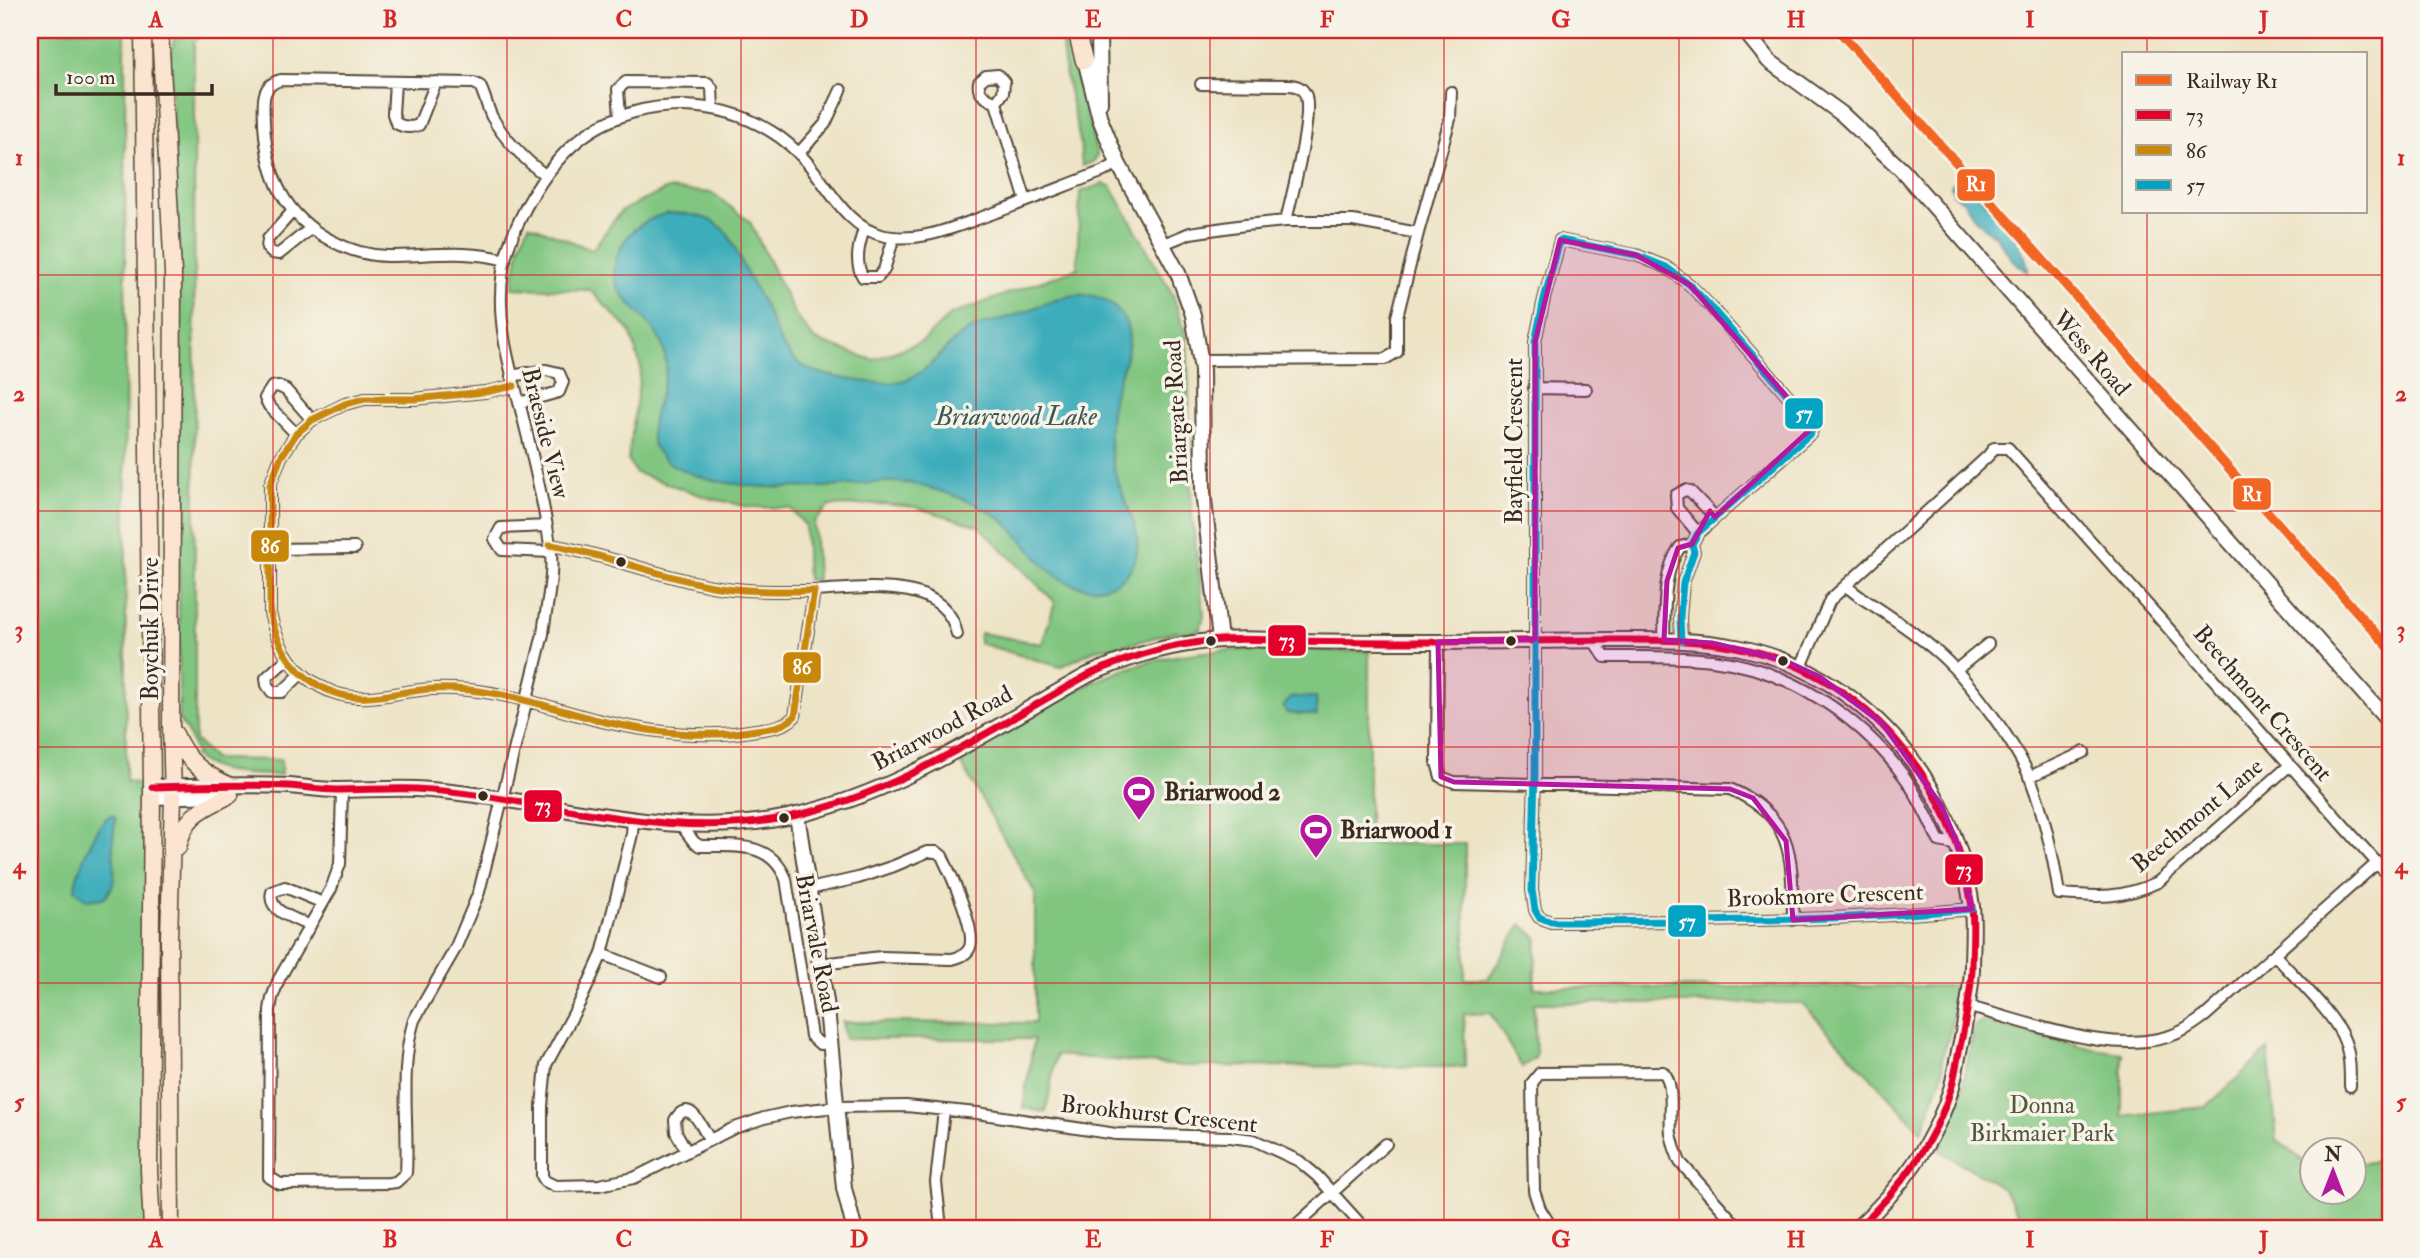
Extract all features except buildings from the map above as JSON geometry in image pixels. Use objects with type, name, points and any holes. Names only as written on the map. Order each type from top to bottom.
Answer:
[{"type":"main road","name":"Boychuk Drive","points":[[143,30],[152,792],[149,1170],[152,1228]]},
{"type":"main road","points":[[161,38],[170,30]]},
{"type":"main road","points":[[1076,30],[1084,61]]},
{"type":"main road","name":"Boychuk Drive","points":[[161,38],[173,273],[173,792],[169,939],[171,1228]]},
{"type":"main road","points":[[172,726],[189,759],[205,774],[230,790],[201,810],[184,826],[172,880]]},
{"type":"street","name":"Briargate Road","points":[[1082,30],[1084,61],[1100,119],[1118,163],[1186,290],[1193,315],[1201,360],[1203,492],[1220,640]]},
{"type":"street","name":"Briargate Road","points":[[1099,30],[1100,119]]},
{"type":"street","name":"Wess Road","points":[[1744,30],[1769,61],[1842,114],[1902,170],[2390,723]]},
{"type":"street","points":[[505,260],[479,255],[384,256],[350,250],[310,229],[293,211],[276,186],[265,134],[264,96],[267,87],[281,80],[460,81],[480,86],[492,118],[523,155],[545,175]]},
{"type":"street","points":[[394,82],[393,114],[396,123],[402,127],[413,128],[419,125],[426,113],[436,82]]},
{"type":"street","points":[[620,117],[618,89],[626,82],[708,83],[712,88],[713,108]]},
{"type":"street","points":[[1201,84],[1289,85],[1302,90],[1306,102],[1305,124],[1286,221]]},
{"type":"street","points":[[799,153],[825,124],[841,90]]},
{"type":"street","points":[[1201,360],[1385,359],[1397,352],[1397,317],[1450,119],[1451,92]]},
{"type":"street","points":[[996,103],[1026,201]]},
{"type":"street","name":"Braeside View","points":[[310,926],[279,979],[270,1010],[269,1177],[280,1184],[396,1182],[406,1173],[406,1057],[409,1035],[414,1020],[468,922],[479,892],[542,634],[551,548],[503,342],[500,312],[505,260],[521,218],[545,175],[590,132],[620,117],[668,106],[713,108],[757,123],[786,142],[799,153],[841,207],[864,229],[908,239],[945,231],[1104,171],[1118,163]]},
{"type":"street","points":[[293,211],[268,239],[267,248],[272,253],[279,254],[310,229]]},
{"type":"street","points":[[1161,245],[1190,233],[1286,221],[1353,221],[1418,233]]},
{"type":"street","points":[[864,229],[860,241],[858,269],[863,277],[878,277],[884,270],[894,237]]},
{"type":"street","name":"Bayfield Crescent","points":[[1535,639],[1535,342],[1560,240],[1636,255],[1666,267],[1710,306],[1813,427],[1811,433],[1698,533],[1692,544],[1694,552],[1684,583],[1681,641]]},
{"type":"street","points":[[519,402],[559,392],[563,382],[559,373],[545,370],[485,392],[414,399],[365,399],[345,404],[312,419],[296,434],[281,457],[270,485],[270,613],[274,633],[287,659],[302,674],[324,688],[350,696],[369,697],[431,689],[477,691],[635,728],[675,734],[748,732],[789,722],[794,716],[814,591]]},
{"type":"street","points":[[296,434],[269,406],[265,398],[272,387],[278,386],[286,390],[312,419]]},
{"type":"street","points":[[1534,388],[1586,388]]},
{"type":"street","name":"Beechmont Crescent","points":[[1801,667],[1830,600],[1994,448],[2008,448],[2390,878]]},
{"type":"street","points":[[1698,533],[1677,508],[1676,495],[1685,490],[1690,491],[1715,517]]},
{"type":"street","points":[[547,526],[501,528],[495,539],[502,550],[583,550],[712,586],[736,590],[896,588],[929,598],[944,609],[955,622],[957,634]]},
{"type":"street","name":"Bayfield Crescent","points":[[1664,640],[1667,580],[1681,547],[1692,544]]},
{"type":"street","points":[[270,549],[355,548]]},
{"type":"street","name":"Beechmont Lane","points":[[1846,585],[1908,630],[1956,670],[1996,722],[2029,777],[2051,843],[2059,894],[2115,897],[2137,892],[2158,882],[2290,765]]},
{"type":"street","name":"Brookmore Crescent","points":[[1535,639],[1533,901],[1535,910],[1544,920],[1793,920],[1972,909]]},
{"type":"street","name":"Briarwood Road","points":[[152,792],[230,790],[288,794],[307,789],[416,789],[681,825],[748,823],[797,815],[859,796],[906,777],[1065,687],[1115,662],[1158,650],[1220,640],[1664,640],[1738,647],[1801,667],[1861,705],[1903,746],[1941,804],[1958,845],[1972,909],[1969,1007],[1952,1087],[1936,1126],[1906,1175],[1887,1200],[1857,1228]]},
{"type":"street","points":[[1593,640],[1605,657],[1714,660],[1763,672],[1806,690],[1841,712],[1880,748],[1907,781],[1938,841],[1958,845]]},
{"type":"street","points":[[1438,642],[1437,763],[1441,777],[1454,782],[1697,786],[1730,789],[1753,799],[1774,821],[1786,841],[1791,857],[1793,920]]},
{"type":"street","points":[[1956,670],[1988,644]]},
{"type":"street","points":[[287,659],[266,678],[272,692],[282,692],[302,674]]},
{"type":"street","points":[[2029,777],[2084,752]]},
{"type":"street","points":[[323,903],[285,887],[272,892],[271,898],[275,908],[310,926],[331,889],[340,864],[342,790]]},
{"type":"street","name":"Briarvale Road","points":[[797,815],[821,964],[844,1188],[854,1228]]},
{"type":"street","points":[[633,820],[632,834],[602,954],[661,977]]},
{"type":"street","name":"Briarvale Road","points":[[681,825],[700,846],[751,847],[768,856],[782,869],[811,1036],[820,1044],[830,1043]]},
{"type":"street","points":[[809,889],[858,878],[927,852],[937,852],[943,856],[961,898],[970,941],[968,950],[961,957],[952,959],[881,957],[821,964]]},
{"type":"street","points":[[1969,1007],[2096,1040],[2126,1043],[2150,1041],[2180,1032],[2205,1016],[2377,863]]},
{"type":"street","name":"Brookhurst Crescent","points":[[602,954],[546,1065],[542,1107],[542,1176],[545,1181],[555,1186],[599,1185],[634,1178],[709,1139],[764,1118],[836,1107],[906,1106],[1116,1134],[1254,1140],[1299,1161],[1364,1228]]},
{"type":"street","points":[[2275,955],[2341,1032],[2346,1043],[2350,1086]]},
{"type":"street","points":[[1552,1228],[1540,1209],[1533,1178],[1532,1083],[1540,1073],[1663,1072],[1668,1076],[1671,1131],[1676,1154],[1680,1162],[1739,1228]]},
{"type":"street","points":[[941,1228],[936,1182],[944,1110]]},
{"type":"street","points":[[686,1150],[675,1128],[675,1120],[681,1112],[693,1114],[709,1139]]},
{"type":"street","points":[[1293,1228],[1386,1144]]},
{"type":"highlighted area","points":[[1560,240],[1636,255],[1690,285],[1813,427],[1715,517],[1710,511],[1692,544],[1678,548],[1667,581],[1664,640],[1712,643],[1781,659],[1820,677],[1882,723],[1941,805],[1958,845],[1972,909],[1793,920],[1786,841],[1753,798],[1730,789],[1697,786],[1454,782],[1441,777],[1438,642],[1535,639],[1535,342]]},
{"type":"green space","points":[[30,30],[125,30],[126,781],[152,787],[153,1228],[30,1228]]},
{"type":"green space","points":[[176,30],[206,30],[194,42],[195,740],[213,759],[281,760],[281,775],[235,773],[203,763],[194,756],[196,753],[187,731],[179,720],[179,258],[170,58]]},
{"type":"green space","points":[[1060,30],[1071,30],[1082,97],[1097,153],[1093,162],[1082,166],[1080,141],[1066,77]]},
{"type":"green space","points":[[1103,184],[1111,186],[1173,295],[1187,339],[1192,516],[1204,616],[1200,629],[1193,632],[1174,632],[1134,643],[1097,649],[1060,667],[979,643],[980,633],[1042,644],[1055,602],[979,526],[915,507],[883,504],[829,506],[814,522],[817,579],[807,580],[805,525],[790,508],[750,507],[709,498],[636,473],[628,460],[641,368],[630,331],[590,290],[512,288],[520,246],[529,224],[592,250],[621,211],[667,189],[712,193],[750,222],[794,313],[815,340],[873,360],[923,341],[950,315],[1077,268],[1080,192]]},
{"type":"green space","points":[[1215,651],[1369,651],[1369,844],[1465,844],[1465,979],[1488,979],[1521,924],[1537,937],[1534,988],[1957,986],[1951,1029],[1942,1057],[1943,1072],[1922,1132],[1802,1003],[1534,1003],[1536,1057],[1522,1067],[1490,1013],[1464,1014],[1465,1067],[1183,1066],[1056,1055],[1046,1112],[1023,1108],[1034,1039],[845,1039],[842,1022],[1035,1023],[1035,893],[961,763],[1058,700],[1137,665]]},
{"type":"green space","name":"Donna Birkmaier Park","points":[[1983,1022],[2093,1049],[2122,1053],[2122,1116],[2206,1107],[2268,1050],[2277,1140],[2298,1157],[2298,1206],[2368,1206],[2368,1162],[2390,1160],[2390,1228],[2027,1228],[2003,1188],[1939,1150],[1962,1090],[1976,1024]]},
{"type":"water","points":[[1956,182],[1978,196],[2002,220],[2021,248],[2028,272],[2015,263],[1997,238],[1976,220],[1964,202],[1954,194],[1951,187],[1952,183]]},
{"type":"water","name":"Briarwood Lake","points":[[668,213],[704,218],[722,228],[731,240],[787,351],[803,366],[832,376],[878,383],[908,379],[928,367],[959,336],[969,330],[1054,300],[1080,295],[1092,296],[1104,300],[1116,309],[1126,324],[1129,338],[1127,354],[1112,403],[1111,450],[1114,468],[1137,537],[1134,564],[1125,576],[1100,588],[1068,583],[1045,566],[1006,523],[994,514],[968,501],[925,487],[890,482],[821,487],[731,484],[689,473],[671,464],[659,454],[651,431],[665,379],[663,347],[655,331],[622,294],[615,280],[615,265],[622,245],[631,233],[648,221]]},
{"type":"water","points":[[1291,697],[1316,697],[1317,715],[1287,713],[1283,707]]},
{"type":"water","points":[[111,815],[115,817],[114,880],[103,898],[87,900],[75,890],[76,882],[93,838]]},
{"type":"rail line","name":"R1","points":[[1838,30],[2390,649]]},
{"type":"transit line","name":"57","points":[[1681,641],[1683,583],[1694,552],[1692,544],[1698,533],[1811,433],[1813,427],[1710,306],[1690,285],[1666,267],[1636,255],[1560,240],[1535,342],[1535,773],[1532,890],[1535,910],[1539,917],[1551,922],[1762,920],[1972,909]]},
{"type":"transit line","name":"86","points":[[514,386],[485,392],[414,399],[365,399],[345,404],[312,420],[296,434],[281,457],[270,485],[270,613],[278,639],[290,661],[308,679],[344,696],[369,697],[437,689],[469,690],[516,698],[613,724],[654,731],[736,733],[777,726],[787,723],[795,716],[814,591],[750,590],[712,586],[550,545]]},
{"type":"transit line","name":"73","points":[[152,787],[255,785],[331,790],[416,789],[462,793],[648,821],[695,825],[741,824],[788,817],[867,793],[943,758],[1088,675],[1140,655],[1180,645],[1233,639],[1402,642],[1642,640],[1689,641],[1736,647],[1782,660],[1824,680],[1862,707],[1895,739],[1923,776],[1946,817],[1962,861],[1972,907],[1972,969],[1969,995],[1953,1080],[1945,1106],[1914,1164],[1887,1198],[1857,1228]]},
{"type":"place","name":"Briarwood 2","points":[[1139,822]]},
{"type":"place","name":"Briarwood 1","points":[[1316,860]]}]
